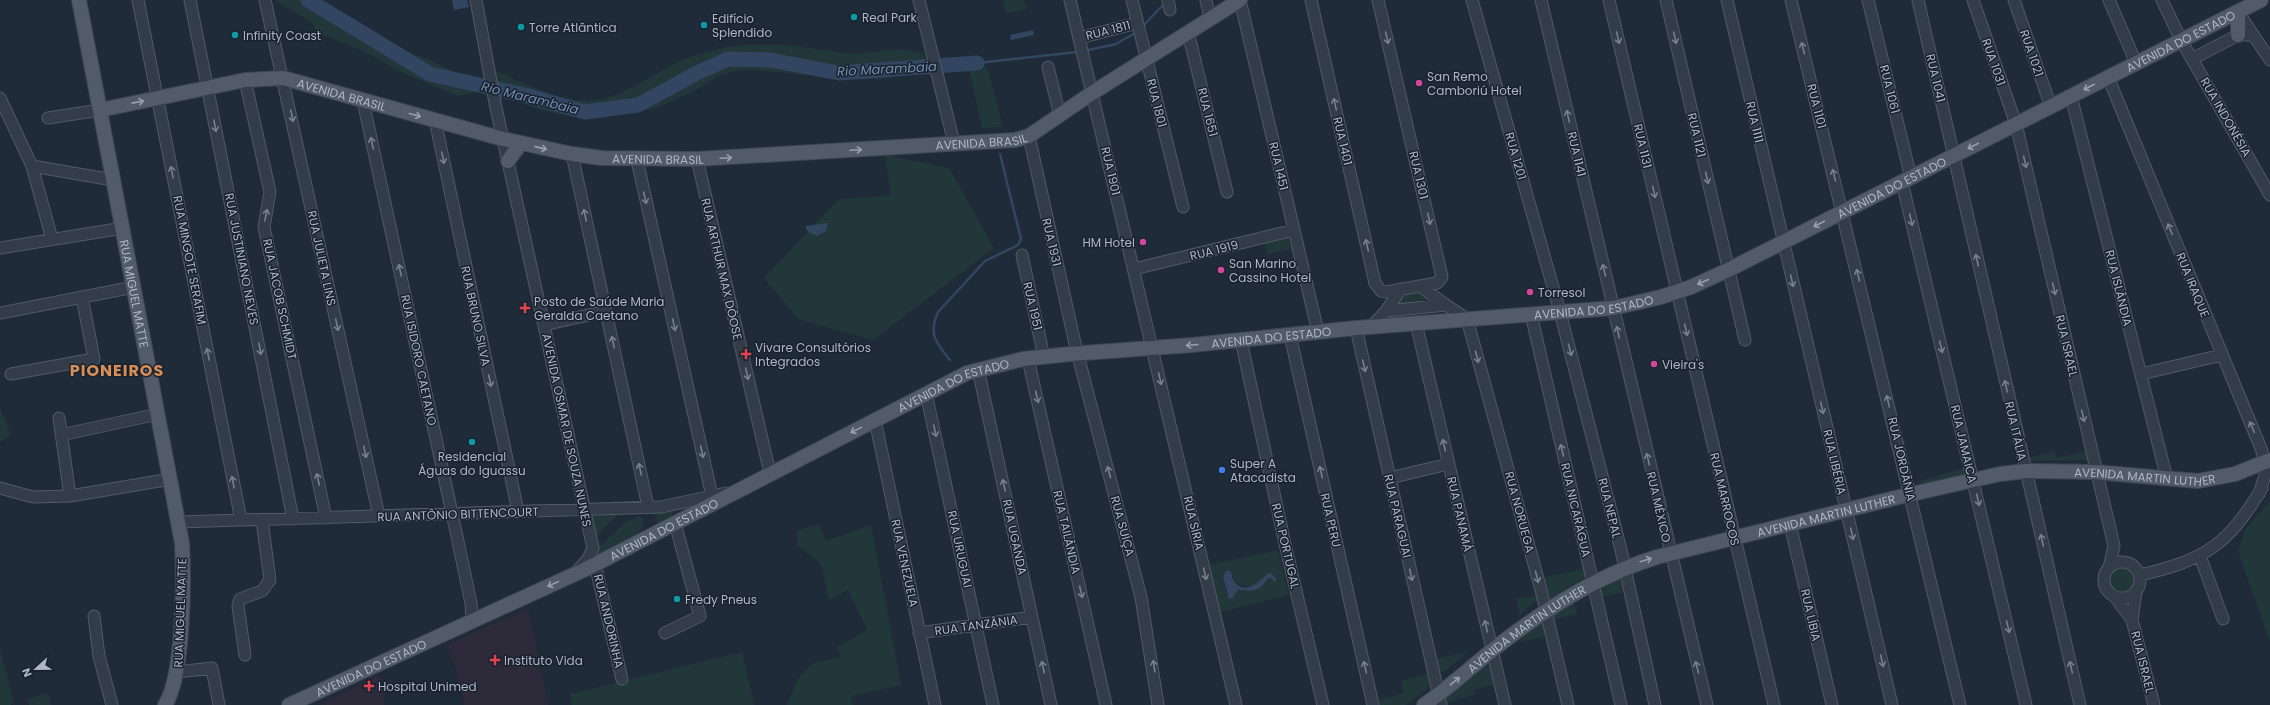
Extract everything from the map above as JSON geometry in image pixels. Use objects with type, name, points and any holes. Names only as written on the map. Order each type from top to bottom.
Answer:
[{"type":"main road","name":"RUA MIGUEL MATTE","points":[[79,0],[179,522],[183,571],[178,672],[171,695],[165,705]]},
{"type":"main road","name":"AVENIDA BRASIL","points":[[100,110],[245,80],[283,78],[503,139],[572,154],[637,160],[697,159],[1015,140],[1029,136],[1092,93],[1240,0]]},
{"type":"main road","name":"AVENIDA DO ESTADO","points":[[289,705],[575,574],[957,377],[978,369],[1028,358],[1077,351],[1152,344],[1241,340],[1371,326],[1613,308],[1677,292],[1728,270],[1782,243],[2136,64],[2249,4]]},
{"type":"main road","points":[[2238,35],[2249,4]]},
{"type":"main road","points":[[508,161],[521,143]]},
{"type":"main road","name":"AVENIDA MARTIN LUTHER","points":[[1424,705],[1440,700],[1492,650],[1546,611],[1624,568],[1670,554],[1973,479],[2026,472],[2095,472],[2167,479],[2208,480],[2268,466]]},
{"type":"street","name":"RUA MINGOTE SERAFIM","points":[[138,0],[241,520]]},
{"type":"street","name":"RUA JUSTINIANO NEVES","points":[[190,0],[293,518]]},
{"type":"street","name":"RUA JULIETA LINS","points":[[265,0],[378,516]]},
{"type":"street","name":"AVENIDA OSMAR DE SOUZA NUNES","points":[[476,0],[495,104],[593,548],[588,559],[575,574]]},
{"type":"street","points":[[919,0],[954,143]]},
{"type":"street","name":"RUA 1901","points":[[1070,0],[1152,344]]},
{"type":"street","name":"RUA 1801","points":[[1132,0],[1183,207]]},
{"type":"street","points":[[1206,0],[1210,19]]},
{"type":"street","name":"RUA 1451","points":[[1240,0],[1318,332]]},
{"type":"street","name":"RUA 1401","points":[[1311,0],[1375,283]]},
{"type":"street","name":"RUA 1301","points":[[1375,283],[1381,291],[1386,292],[1437,283],[1442,277],[1378,0]]},
{"type":"street","name":"RUA 1201","points":[[1472,0],[1560,312]]},
{"type":"street","name":"RUA 1141","points":[[1541,0],[1613,308]]},
{"type":"street","name":"RUA 1131","points":[[1609,0],[1677,292]]},
{"type":"street","name":"RUA 1121","points":[[1666,0],[1745,340]]},
{"type":"street","name":"RUA 1111","points":[[1727,0],[1782,243]]},
{"type":"street","name":"RUA 1101","points":[[1791,0],[1843,212]]},
{"type":"street","name":"RUA 1061","points":[[1868,0],[1907,180]]},
{"type":"street","name":"RUA 1041","points":[[1918,0],[1953,156]]},
{"type":"street","name":"RUA 1031","points":[[1973,0],[2016,124]]},
{"type":"street","name":"RUA 1021","points":[[2014,0],[2051,107]]},
{"type":"street","points":[[2108,0],[2136,64]]},
{"type":"street","name":"RUA INDONÉSIA","points":[[2162,0],[2181,40],[2270,194]]},
{"type":"street","points":[[2249,4],[2253,35],[2270,60]]},
{"type":"street","name":"RUA 1811","points":[[1079,38],[1137,23]]},
{"type":"street","name":"RUA 1651","points":[[1188,32],[1228,192]]},
{"type":"street","points":[[2192,59],[2238,35],[2253,35]]},
{"type":"street","points":[[1048,68],[1060,115]]},
{"type":"street","name":"RUA IRAQUE","points":[[2108,77],[2268,466],[2259,494],[2228,536],[2200,556],[2176,566],[2140,575]]},
{"type":"street","name":"RUA JACOB SCHMIDT","points":[[245,80],[270,192],[264,227],[326,518]]},
{"type":"street","name":"RUA ISLÂNDIA","points":[[2071,96],[2167,479]]},
{"type":"street","points":[[0,98],[32,166],[52,239]]},
{"type":"street","name":"RUA ISIDORO CAETANO","points":[[363,101],[471,603],[472,620]]},
{"type":"street","name":"AVENIDA BRASIL","points":[[48,118],[100,110]]},
{"type":"street","name":"RUA BRUNO SILVA","points":[[435,120],[518,512]]},
{"type":"street","name":"RUA ISRAEL","points":[[2016,124],[2095,472],[2114,546],[2109,568]]},
{"type":"street","name":"RUA 1931","points":[[1029,136],[1077,351]]},
{"type":"street","points":[[572,154],[648,507]]},
{"type":"street","name":"RUA ITÁLIA","points":[[1953,156],[2080,705]]},
{"type":"street","name":"RUA ARTHUR MAX DÔOSE","points":[[697,159],[770,473]]},
{"type":"street","points":[[637,160],[712,496]]},
{"type":"street","points":[[32,166],[113,180]]},
{"type":"street","name":"RUA JAMAICA","points":[[1907,180],[1973,479],[2026,705]]},
{"type":"street","name":"RUA JORDÂNIA","points":[[1843,212],[1960,705]]},
{"type":"street","points":[[0,248],[123,228]]},
{"type":"street","name":"RUA 1919","points":[[1134,269],[1294,230]]},
{"type":"street","name":"RUA LIBÉRIA","points":[[1782,243],[1892,705]]},
{"type":"street","name":"RUA 1951","points":[[1022,255],[1044,356]]},
{"type":"street","points":[[0,313],[134,286]]},
{"type":"street","points":[[1420,286],[1467,319]]},
{"type":"street","points":[[1371,326],[1386,311],[1401,289]]},
{"type":"street","name":"RUA MARROCOS","points":[[1677,292],[1774,705]]},
{"type":"street","points":[[10,374],[94,359],[82,296]]},
{"type":"street","points":[[1386,311],[1446,305]]},
{"type":"street","name":"RUA MÉXICO","points":[[1613,308],[1706,705]]},
{"type":"street","points":[[544,325],[606,311]]},
{"type":"street","name":"RUA NEPAL","points":[[1560,312],[1624,568],[1655,705]]},
{"type":"street","name":"RUA NICARÁGUA","points":[[1531,314],[1621,705]]},
{"type":"street","name":"RUA NORUEGA","points":[[1467,319],[1546,611],[1568,705]]},
{"type":"street","name":"RUA PANAMÁ","points":[[1416,323],[1504,705]]},
{"type":"street","name":"RUA PARAGUAI","points":[[1356,328],[1440,700]]},
{"type":"street","name":"RUA PERU","points":[[1290,335],[1373,705]]},
{"type":"street","name":"RUA PORTUGAL","points":[[1241,340],[1283,537],[1323,705]]},
{"type":"street","name":"RUA SÍRIA","points":[[1152,344],[1236,705]]},
{"type":"street","name":"RUA SUÍÇA","points":[[1077,351],[1141,597],[1158,705]]},
{"type":"street","points":[[2141,374],[2222,355]]},
{"type":"street","name":"RUA TAILÂNDIA","points":[[1028,358],[1106,705]]},
{"type":"street","name":"RUA UGANDA","points":[[978,369],[1052,705]]},
{"type":"street","name":"RUA URUGUAI","points":[[926,393],[993,705]]},
{"type":"street","points":[[61,435],[158,414]]},
{"type":"street","points":[[59,418],[70,496]]},
{"type":"street","name":"RUA VENEZUELA","points":[[875,420],[935,705]]},
{"type":"street","points":[[1390,478],[1448,464]]},
{"type":"street","points":[[0,488],[32,497],[70,496],[171,479]]},
{"type":"street","name":"RUA ANTÔNIO BITTENCOURT","points":[[179,522],[648,507],[677,504],[734,491]]},
{"type":"street","points":[[245,655],[238,606],[240,599],[262,590],[270,580],[262,520]]},
{"type":"street","points":[[665,633],[700,616],[675,523]]},
{"type":"street","name":"RUA LÍBIA","points":[[1790,524],[1832,705]]},
{"type":"street","points":[[2200,556],[2223,619]]},
{"type":"street","points":[[2116,563],[2128,563],[2137,570],[2140,575],[2140,585],[2136,592],[2125,598],[2115,597],[2105,586],[2105,576],[2109,568],[2116,563]]},
{"type":"street","name":"RUA ANDORINHA","points":[[595,564],[622,679]]},
{"type":"street","name":"RUA ISRAEL","points":[[2132,620],[2136,592]]},
{"type":"street","name":"RUA ISRAEL","points":[[2115,597],[2132,620],[2154,705]]},
{"type":"street","points":[[94,616],[99,656],[112,705]]},
{"type":"street","name":"RUA TANZÂNIA","points":[[919,633],[1032,617]]},
{"type":"street","points":[[178,672],[212,668],[219,705]]},
{"type":"shaded area","name":"Instituto Vida","points":[[528,609],[548,705],[464,705],[458,674],[446,645]]},
{"type":"shaded area","name":"Hospital Unimed","points":[[377,675],[380,677],[385,705],[320,705]]},
{"type":"green space","points":[[274,0],[315,0],[323,8],[393,48],[426,58],[466,78],[478,79],[482,91],[458,96],[405,74],[363,51],[316,32],[312,22]]},
{"type":"green space","points":[[1003,0],[1024,0],[1027,9],[1006,14]]},
{"type":"green space","points":[[739,45],[788,45],[851,54],[903,49],[924,54],[925,72],[884,79],[849,79],[753,70],[734,71],[718,76],[694,91],[657,108],[597,118],[569,116],[541,110],[501,96],[495,70],[548,93],[576,100],[590,101],[603,99],[623,92],[687,58]]},
{"type":"green space","points":[[987,66],[1003,127],[982,128],[969,68]]},
{"type":"green space","points":[[885,155],[949,168],[994,248],[873,340],[798,319],[764,278],[839,199],[891,196]]},
{"type":"green space","points":[[1288,238],[1291,249],[1267,255],[1265,244]]},
{"type":"green space","points":[[1423,292],[1431,299],[1395,304],[1406,295]]},
{"type":"green space","points":[[0,407],[11,435],[0,442]]},
{"type":"green space","points":[[2054,451],[2056,458],[2086,451],[2088,460],[2029,461],[2028,458]]},
{"type":"green space","points":[[1967,467],[1969,479],[1928,484],[1916,482]]},
{"type":"green space","points":[[2270,501],[2270,642],[2238,551],[2245,530]]},
{"type":"green space","points":[[671,509],[673,518],[658,526],[654,511]]},
{"type":"green space","points":[[621,513],[604,527],[595,540],[589,514]]},
{"type":"green space","points":[[639,516],[644,518],[643,527],[639,532],[599,554],[597,549],[624,523]]},
{"type":"green space","points":[[819,524],[826,541],[871,525],[901,685],[851,696],[853,705],[787,705],[797,680],[813,663],[841,657],[837,647],[867,630],[848,590],[829,600],[821,564],[798,546],[796,531]]},
{"type":"green space","points":[[1278,550],[1289,595],[1220,612],[1209,565]],"holes":[[[1267,574],[1276,579],[1267,579],[1264,584],[1245,591],[1238,589],[1235,594],[1227,596],[1223,577],[1233,576],[1235,582],[1244,586],[1252,586],[1256,584]]]},
{"type":"green space","points":[[2121,566],[2131,570],[2135,580],[2131,590],[2121,594],[2111,590],[2107,580],[2111,570]]},
{"type":"green space","points":[[1583,569],[1585,577],[1550,599],[1545,577]]},
{"type":"green space","points":[[1620,578],[1623,592],[1600,598],[1599,591]]},
{"type":"green space","points":[[1535,596],[1536,600],[1520,615],[1516,599]]},
{"type":"green space","points":[[1574,602],[1577,614],[1553,620],[1553,616],[1562,608]]},
{"type":"green space","points":[[1544,622],[1547,636],[1519,642],[1530,629]]},
{"type":"green space","points":[[0,649],[13,699],[11,705],[0,705]]},
{"type":"green space","points":[[1470,651],[1446,670],[1442,672],[1439,671],[1436,659]]},
{"type":"green space","points":[[742,652],[754,705],[572,705],[570,694]]},
{"type":"green space","points":[[1489,665],[1495,684],[1473,690],[1474,695],[1446,703],[1447,696]]},
{"type":"green space","points":[[1427,674],[1431,686],[1406,705],[1380,705],[1379,700],[1404,693],[1401,681]]},
{"type":"green space","points":[[48,693],[51,705],[29,705],[27,699]]},
{"type":"water","points":[[452,0],[467,0],[469,7],[454,10]]},
{"type":"water","points":[[1033,30],[1034,35],[1011,40],[1010,35]]},
{"type":"water","points":[[828,223],[826,231],[817,236],[808,232],[805,226]]},
{"type":"water","points":[[1226,571],[1230,571],[1234,581],[1239,586],[1243,587],[1252,586],[1267,574],[1271,573],[1276,579],[1275,582],[1271,578],[1267,579],[1262,586],[1255,590],[1247,591],[1238,589],[1233,598],[1229,599],[1223,577]]},
{"type":"waterway","name":"Rio Marambaia","points":[[308,0],[430,74],[528,96],[585,112],[638,105],[699,72],[728,59],[770,60],[839,73],[977,63]]},
{"type":"waterway","points":[[1143,26],[1164,4]]},
{"type":"waterway","points":[[1088,50],[1116,44],[1135,33]]},
{"type":"waterway","points":[[977,63],[1077,52]]},
{"type":"waterway","name":"Rio Marambaia","points":[[950,360],[935,338],[934,326],[938,312],[985,261],[1018,245],[1021,239],[1000,154]]},
{"type":"place","name":"Real Park","points":[[854,17]]},
{"type":"place","name":"Edifício Splendido","points":[[704,25]]},
{"type":"place","name":"Torre Atlântica","points":[[521,27]]},
{"type":"place","name":"Infinity Coast","points":[[235,35]]},
{"type":"place","name":"San Remo Camboriú Hotel","points":[[1419,83]]},
{"type":"place","name":"HM Hotel","points":[[1143,242]]},
{"type":"place","name":"San Marino Cassino Hotel","points":[[1221,270]]},
{"type":"place","name":"Torresol","points":[[1530,292]]},
{"type":"place","name":"Posto de Saúde Maria Geralda Caetano","points":[[525,308]]},
{"type":"place","name":"Vivare Consultórios Integrados","points":[[746,354]]},
{"type":"place","name":"Vieira's","points":[[1654,364]]},
{"type":"place","name":"Residencial Águas do Iguassu","points":[[472,442]]},
{"type":"place","name":"Super A Atacadista","points":[[1222,470]]},
{"type":"place","name":"Fredy Pneus","points":[[677,599]]},
{"type":"place","name":"Instituto Vida","points":[[495,660]]},
{"type":"place","name":"Hospital Unimed","points":[[369,686]]},
{"type":"district","name":"PIONEIROS","points":[[117,370]]}]
